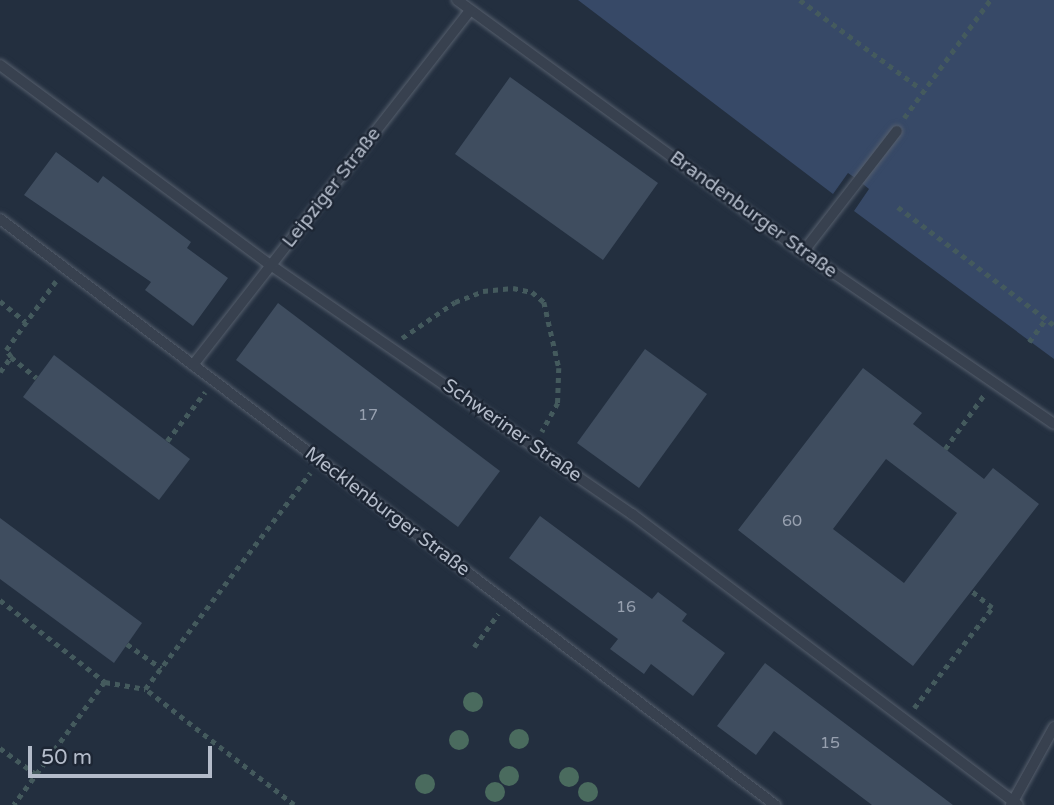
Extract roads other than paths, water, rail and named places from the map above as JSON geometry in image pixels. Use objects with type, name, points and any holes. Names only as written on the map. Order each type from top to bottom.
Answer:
[{"type":"lane","name":"Brandenburger Straße","points":[[457,0],[803,252],[1054,424]]},
{"type":"lane","name":"Leipziger Straße","points":[[193,365],[470,10]]},
{"type":"lane","name":"Schweriner Straße","points":[[0,65],[272,266],[632,514],[1014,804]]},
{"type":"lane","points":[[803,252],[897,131]]},
{"type":"lane","name":"Mecklenburger Straße","points":[[0,219],[775,805]]},
{"type":"lane","points":[[1014,804],[1054,727]]},
{"type":"water","points":[[578,0],[1054,0],[1054,359],[854,211],[869,189],[858,180],[848,173],[833,194]]}]
